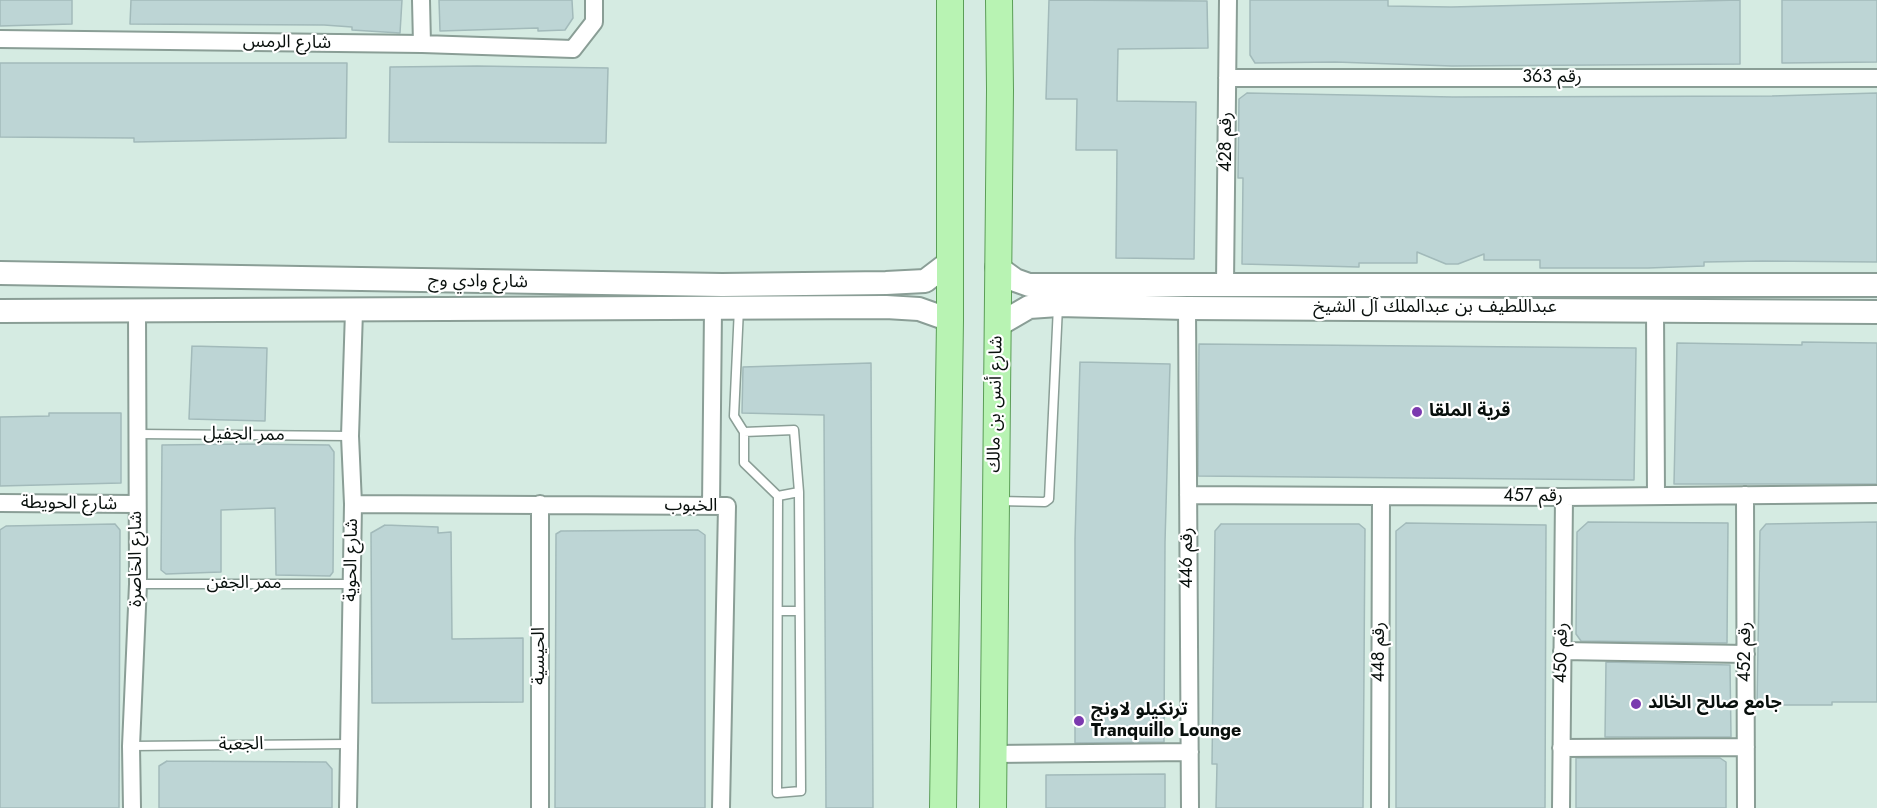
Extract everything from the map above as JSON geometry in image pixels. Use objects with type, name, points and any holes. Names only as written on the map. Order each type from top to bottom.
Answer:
[{"type":"main road","points":[[943,808],[950,320],[950,0]]},
{"type":"main road","name":"شارع أنس بن مالك","points":[[993,808],[999,0]]},
{"type":"street","points":[[421,0],[422,44]]},
{"type":"street","name":"شارع الرمس","points":[[0,39],[422,44],[573,49],[594,22],[594,0]]},
{"type":"street","name":"رقم 428","points":[[1226,284],[1228,0]]},
{"type":"street","name":"رقم 363","points":[[1227,78],[1877,78]]},
{"type":"street","name":"شارع وادي وج","points":[[0,273],[722,285],[925,281],[950,262]]},
{"type":"street","name":"عبداللطيف بن عبدالملك آل الشيخ","points":[[998,267],[1015,280],[1066,298],[1187,308],[1877,312]]},
{"type":"street","points":[[886,283],[886,307]]},
{"type":"street","name":"عبداللطيف بن عبدالملك آل الشيخ","points":[[998,325],[1029,307],[1066,298],[1226,284],[1877,285]]},
{"type":"street","points":[[1268,308],[1269,284]]},
{"type":"street","name":"شارع وادي وج","points":[[0,311],[886,307],[919,309],[950,320]]},
{"type":"street","name":"رقم 446","points":[[1187,308],[1190,808]]},
{"type":"street","points":[[711,506],[713,309]]},
{"type":"street","points":[[1655,309],[1656,496]]},
{"type":"street","name":"شارع الخاصرة","points":[[132,808],[131,746],[138,584],[137,310]]},
{"type":"street","name":"شارع الحوية","points":[[348,808],[353,504],[350,436],[354,311]]},
{"type":"street","name":"رقم 457","points":[[1188,495],[1564,497],[1877,494]]},
{"type":"street","name":"رقم 452","points":[[1745,495],[1746,808]]},
{"type":"street","name":"رقم 448","points":[[1380,808],[1381,496]]},
{"type":"street","name":"رقم 450","points":[[1561,808],[1564,497]]},
{"type":"street","name":"شارع الحويطة","points":[[0,503],[137,504]]},
{"type":"street","name":"الخبوب","points":[[353,504],[727,506],[721,808]]},
{"type":"street","name":"الحيسية","points":[[540,504],[540,808]]},
{"type":"street","points":[[1562,651],[1746,654]]},
{"type":"street","points":[[1561,748],[1746,747]]},
{"type":"street","points":[[993,754],[1190,752]]},
{"type":"lane","points":[[995,501],[1045,502],[1050,499],[1066,298]]},
{"type":"lane","points":[[739,308],[734,416],[744,432],[744,462],[778,496],[777,793],[801,791],[799,492],[794,430],[744,432]]},
{"type":"lane","name":"ممر الجفيل","points":[[139,434],[350,436]]},
{"type":"lane","points":[[778,496],[799,492]]},
{"type":"lane","name":"ممر الجفن","points":[[138,584],[351,584]]},
{"type":"lane","points":[[778,611],[800,611]]},
{"type":"lane","name":"الجعبة","points":[[131,746],[350,744]]},
{"type":"building","points":[[0,0],[72,0],[72,24],[0,26]]},
{"type":"building","points":[[131,0],[402,0],[400,33],[352,30],[352,27],[324,25],[130,24]]},
{"type":"building","points":[[439,0],[572,0],[573,18],[565,30],[538,31],[538,28],[440,31]]},
{"type":"building","points":[[1049,0],[1207,1],[1208,48],[1118,49],[1117,101],[1196,102],[1194,259],[1116,258],[1117,150],[1076,150],[1077,99],[1046,99]]},
{"type":"building","points":[[1250,0],[1388,0],[1388,6],[1451,7],[1740,0],[1740,64],[1452,66],[1335,62],[1255,63],[1250,55]]},
{"type":"building","points":[[1782,0],[1877,0],[1877,62],[1782,63]]},
{"type":"building","points":[[0,63],[347,63],[346,138],[134,142],[134,138],[0,137]]},
{"type":"building","points":[[390,67],[608,68],[606,143],[389,142]]},
{"type":"building","points":[[1247,93],[1453,97],[1772,96],[1877,93],[1877,262],[1704,262],[1704,266],[1540,268],[1540,260],[1484,260],[1484,254],[1458,264],[1446,264],[1417,252],[1417,263],[1359,263],[1359,267],[1242,264],[1243,178],[1238,178],[1239,99]]},
{"type":"building","points":[[1802,342],[1877,343],[1877,484],[1674,484],[1677,343],[1802,345]]},
{"type":"building","name":"قرية الملقا","points":[[1199,344],[1636,348],[1634,480],[1198,476]]},
{"type":"building","points":[[192,346],[267,348],[265,421],[189,419]]},
{"type":"building","points":[[1080,362],[1170,364],[1165,542],[1164,742],[1075,743],[1075,539]]},
{"type":"building","points":[[871,363],[873,808],[826,808],[824,415],[742,413],[743,367]]},
{"type":"building","points":[[49,413],[121,413],[121,483],[0,486],[0,417],[49,416]]},
{"type":"building","points":[[162,445],[329,445],[334,452],[333,572],[330,576],[276,575],[275,508],[221,510],[221,572],[166,574],[161,570]]},
{"type":"building","points":[[1588,522],[1728,523],[1727,643],[1581,641],[1576,634],[1577,532]]},
{"type":"building","points":[[1877,522],[1877,702],[1832,702],[1832,705],[1757,705],[1760,531],[1766,524]]},
{"type":"building","points":[[1406,523],[1546,525],[1545,808],[1396,808],[1396,531]]},
{"type":"building","points":[[115,524],[120,530],[119,808],[0,808],[0,530],[6,526]]},
{"type":"building","points":[[1221,524],[1359,524],[1365,529],[1363,808],[1216,808],[1217,764],[1212,764],[1215,531]]},
{"type":"building","points":[[385,525],[438,527],[438,533],[451,532],[452,639],[523,638],[523,702],[372,703],[371,533]]},
{"type":"building","points":[[698,530],[705,535],[705,808],[555,808],[556,534],[561,531]]},
{"type":"building","points":[[1606,662],[1730,665],[1731,737],[1605,737]]},
{"type":"building","points":[[1576,758],[1720,758],[1726,762],[1726,808],[1576,808]]},
{"type":"building","points":[[167,761],[326,762],[332,769],[332,808],[159,808],[159,766]]},
{"type":"building","points":[[1165,774],[1165,808],[1046,808],[1046,775]]},
{"type":"place","name":"قرية الملقا","points":[[1417,412]]},
{"type":"place","name":"جامع صالح الخالد","points":[[1636,704]]},
{"type":"place","name":"ترنكيلو لاونج Tranquillo Lounge","points":[[1079,721]]}]
